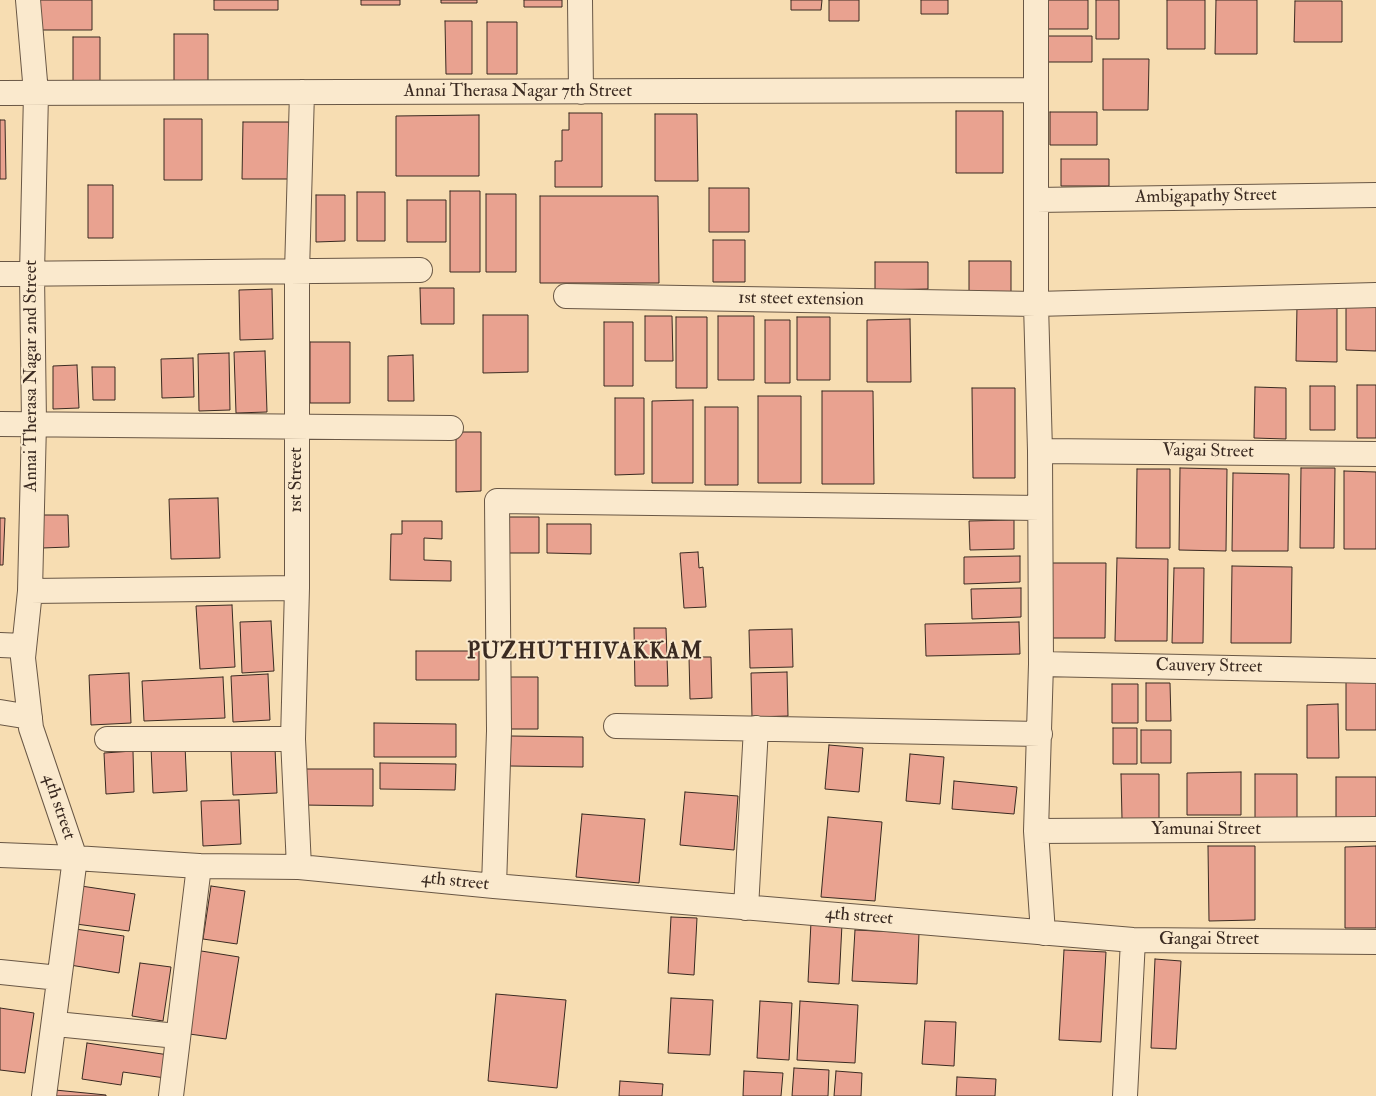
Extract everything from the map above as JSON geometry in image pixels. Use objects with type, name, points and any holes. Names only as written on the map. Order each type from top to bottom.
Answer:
[{"type":"street","name":"Annai Therasa Nagar 2nd Street","points":[[24,652],[30,591],[34,423],[32,274],[36,93],[28,0]]},
{"type":"street","points":[[580,0],[581,92]]},
{"type":"street","points":[[1036,0],[1036,304],[1040,451],[1041,664],[1036,830],[1043,933]]},
{"type":"street","name":"Annai Therasa Nagar 7th Street","points":[[0,93],[1036,90]]},
{"type":"street","name":"1st Street","points":[[299,867],[293,739],[297,588],[296,272],[302,92]]},
{"type":"street","name":"Ambigapathy Street","points":[[1036,200],[1376,195]]},
{"type":"street","points":[[0,274],[420,270]]},
{"type":"street","name":"1st steet extension","points":[[566,296],[1036,304],[1376,294]]},
{"type":"street","points":[[0,424],[451,428]]},
{"type":"street","name":"Vaigai Street","points":[[1040,451],[1376,454]]},
{"type":"street","points":[[494,886],[499,732],[497,500],[1040,508]]},
{"type":"street","points":[[30,591],[297,588]]},
{"type":"street","points":[[0,645],[24,652]]},
{"type":"street","name":"4th street","points":[[24,652],[31,728],[76,858],[199,866],[299,867],[494,886],[1043,933]]},
{"type":"street","name":"Cauvery Street","points":[[1041,664],[1376,671]]},
{"type":"street","points":[[0,712],[30,717]]},
{"type":"street","points":[[616,726],[1040,734]]},
{"type":"street","points":[[746,908],[756,728]]},
{"type":"street","points":[[107,739],[293,739]]},
{"type":"street","name":"Yamunai Street","points":[[1036,830],[1376,829]]},
{"type":"street","points":[[0,855],[76,858],[59,978],[56,1024],[44,1096]]},
{"type":"street","points":[[171,1096],[199,866]]},
{"type":"street","name":"Gangai Street","points":[[1043,933],[1133,940],[1376,942]]},
{"type":"street","points":[[1125,1096],[1133,940]]},
{"type":"street","points":[[0,972],[59,978]]},
{"type":"street","points":[[56,1024],[177,1036]]},
{"type":"building","points":[[35,0],[92,0],[92,30],[35,30]]},
{"type":"building","points":[[214,0],[278,0],[278,10],[214,10]]},
{"type":"building","points":[[361,0],[400,0],[400,5],[361,5]]},
{"type":"building","points":[[441,0],[477,0],[477,3],[441,3]]},
{"type":"building","points":[[524,0],[562,0],[562,7],[524,7]]},
{"type":"building","points":[[791,0],[822,0],[821,10],[791,10]]},
{"type":"building","points":[[829,0],[859,0],[859,21],[829,21]]},
{"type":"building","points":[[921,0],[948,0],[948,14],[921,14]]},
{"type":"building","points":[[1044,0],[1088,0],[1088,29],[1043,29]]},
{"type":"building","points":[[1096,0],[1119,0],[1119,39],[1096,39]]},
{"type":"building","points":[[1167,0],[1205,0],[1205,49],[1167,49]]},
{"type":"building","points":[[1216,0],[1257,0],[1257,54],[1215,54]]},
{"type":"building","points":[[1295,1],[1342,1],[1342,42],[1294,42]]},
{"type":"building","points":[[445,21],[472,21],[472,74],[446,74]]},
{"type":"building","points":[[487,22],[517,22],[517,74],[487,74]]},
{"type":"building","points":[[174,34],[208,34],[208,83],[174,83]]},
{"type":"building","points":[[1047,36],[1092,36],[1092,62],[1047,62]]},
{"type":"building","points":[[73,37],[100,37],[100,85],[73,85]]},
{"type":"building","points":[[1103,59],[1149,59],[1148,110],[1103,110]]},
{"type":"building","points":[[956,111],[1003,111],[1003,173],[956,173]]},
{"type":"building","points":[[1050,112],[1097,112],[1097,145],[1050,145]]},
{"type":"building","points":[[569,113],[602,113],[602,187],[555,187],[555,161],[562,161],[562,130],[569,130]]},
{"type":"building","points":[[655,114],[697,114],[698,181],[655,181]]},
{"type":"building","points":[[479,115],[479,176],[396,176],[396,116]]},
{"type":"building","points":[[164,119],[202,119],[202,180],[164,180]]},
{"type":"building","points":[[0,120],[5,120],[6,179],[0,179]]},
{"type":"building","points":[[243,122],[289,122],[289,179],[242,179]]},
{"type":"building","points":[[1061,159],[1109,159],[1109,186],[1061,186]]},
{"type":"building","points":[[88,185],[113,185],[113,238],[88,238]]},
{"type":"building","points":[[709,188],[749,188],[749,232],[709,232]]},
{"type":"building","points":[[450,191],[480,191],[480,272],[450,272]]},
{"type":"building","points":[[357,192],[385,192],[385,241],[357,241]]},
{"type":"building","points":[[486,194],[516,194],[516,272],[486,272]]},
{"type":"building","points":[[316,195],[345,195],[345,241],[316,242]]},
{"type":"building","points":[[540,196],[658,196],[659,283],[540,283]]},
{"type":"building","points":[[407,200],[446,200],[446,242],[407,242]]},
{"type":"building","points":[[713,240],[745,240],[745,282],[713,282]]},
{"type":"building","points":[[969,261],[1011,261],[1011,292],[969,292]]},
{"type":"building","points":[[875,262],[928,262],[928,289],[875,290]]},
{"type":"building","points":[[420,288],[454,288],[454,324],[421,324]]},
{"type":"building","points":[[272,289],[273,339],[240,340],[239,290]]},
{"type":"building","points":[[1297,306],[1337,306],[1337,362],[1296,361]]},
{"type":"building","points":[[1346,306],[1376,306],[1376,351],[1346,350]]},
{"type":"building","points":[[483,315],[528,315],[528,372],[483,373]]},
{"type":"building","points":[[645,316],[672,316],[673,361],[645,361]]},
{"type":"building","points":[[718,316],[754,316],[754,380],[718,380]]},
{"type":"building","points":[[676,317],[707,317],[707,388],[676,388]]},
{"type":"building","points":[[797,317],[830,317],[830,380],[797,380]]},
{"type":"building","points":[[910,319],[911,382],[867,382],[867,320]]},
{"type":"building","points":[[765,320],[790,320],[790,383],[765,383]]},
{"type":"building","points":[[604,322],[633,322],[633,386],[604,386]]},
{"type":"building","points":[[310,342],[350,342],[350,403],[310,403]]},
{"type":"building","points":[[265,351],[267,412],[236,413],[234,352]]},
{"type":"building","points":[[229,353],[230,410],[199,411],[198,354]]},
{"type":"building","points":[[413,355],[414,401],[388,401],[388,356]]},
{"type":"building","points":[[193,358],[194,397],[162,398],[161,359]]},
{"type":"building","points":[[77,365],[79,408],[53,409],[53,366]]},
{"type":"building","points":[[92,367],[115,367],[115,400],[93,400]]},
{"type":"building","points":[[1357,385],[1376,385],[1376,438],[1357,438]]},
{"type":"building","points":[[1310,386],[1335,386],[1335,430],[1310,430]]},
{"type":"building","points":[[1255,387],[1286,388],[1286,439],[1254,438]]},
{"type":"building","points":[[972,388],[1015,388],[1015,478],[973,478]]},
{"type":"building","points":[[822,391],[873,391],[874,484],[822,484]]},
{"type":"building","points":[[758,396],[801,396],[801,483],[758,483]]},
{"type":"building","points":[[615,398],[644,398],[644,474],[615,475]]},
{"type":"building","points":[[693,400],[693,483],[652,483],[652,401]]},
{"type":"building","points":[[705,407],[738,407],[738,485],[705,485]]},
{"type":"building","points":[[456,432],[481,432],[481,491],[456,492]]},
{"type":"building","points":[[1180,468],[1227,469],[1226,551],[1179,550]]},
{"type":"building","points":[[1301,468],[1335,468],[1334,548],[1300,548]]},
{"type":"building","points":[[1137,469],[1170,469],[1170,548],[1136,548]]},
{"type":"building","points":[[1344,471],[1376,472],[1376,549],[1344,549]]},
{"type":"building","points":[[1233,473],[1289,474],[1288,551],[1232,551]]},
{"type":"building","points":[[218,498],[220,558],[171,559],[169,499]]},
{"type":"building","points":[[41,515],[68,515],[69,547],[42,548]]},
{"type":"building","points":[[507,517],[539,517],[539,553],[507,553]]},
{"type":"building","points":[[0,518],[5,518],[3,565],[0,565]]},
{"type":"building","points":[[1014,520],[1014,549],[970,550],[969,521]]},
{"type":"building","points":[[402,521],[442,521],[442,539],[424,538],[424,560],[451,561],[451,581],[390,580],[391,534],[402,534]]},
{"type":"building","points":[[547,524],[591,524],[591,554],[547,553]]},
{"type":"building","points":[[698,552],[699,568],[703,567],[706,607],[684,608],[680,553]]},
{"type":"building","points":[[1020,556],[1020,582],[964,584],[964,557]]},
{"type":"building","points":[[1117,558],[1168,559],[1167,641],[1115,641]]},
{"type":"building","points":[[1050,563],[1106,563],[1105,638],[1049,638]]},
{"type":"building","points":[[1232,566],[1292,567],[1291,643],[1231,643]]},
{"type":"building","points":[[1174,568],[1204,568],[1203,643],[1172,643]]},
{"type":"building","points":[[1021,588],[1021,617],[972,619],[971,589]]},
{"type":"building","points":[[232,605],[235,667],[200,669],[196,606]]},
{"type":"building","points":[[271,621],[274,671],[242,673],[240,622]]},
{"type":"building","points":[[1019,622],[1020,654],[926,656],[925,624]]},
{"type":"building","points":[[634,628],[666,628],[668,686],[635,686]]},
{"type":"building","points":[[792,629],[793,667],[750,668],[749,630]]},
{"type":"building","points":[[416,651],[479,651],[479,680],[416,680]]},
{"type":"building","points":[[689,657],[711,657],[712,698],[690,699]]},
{"type":"building","points":[[787,672],[788,716],[752,717],[751,673]]},
{"type":"building","points":[[129,673],[131,723],[91,725],[89,675]]},
{"type":"building","points":[[268,674],[270,720],[233,722],[231,676]]},
{"type":"building","points":[[223,677],[225,718],[144,721],[142,681]]},
{"type":"building","points":[[501,677],[538,677],[538,729],[501,729]]},
{"type":"building","points":[[1346,679],[1376,679],[1376,730],[1346,730]]},
{"type":"building","points":[[1146,683],[1170,683],[1171,721],[1146,721]]},
{"type":"building","points":[[1112,684],[1138,684],[1138,723],[1112,723]]},
{"type":"building","points":[[1338,704],[1339,758],[1307,758],[1307,705]]},
{"type":"building","points":[[374,723],[456,724],[456,757],[374,757]]},
{"type":"building","points":[[1113,728],[1137,728],[1137,764],[1113,764]]},
{"type":"building","points":[[1141,730],[1171,730],[1171,763],[1141,763]]},
{"type":"building","points":[[511,736],[583,737],[583,767],[510,766]]},
{"type":"building","points":[[185,745],[187,791],[153,793],[151,747]]},
{"type":"building","points":[[829,745],[863,748],[859,792],[825,789]]},
{"type":"building","points":[[275,748],[277,793],[233,795],[231,750]]},
{"type":"building","points":[[133,751],[134,792],[106,794],[104,753]]},
{"type":"building","points":[[910,754],[944,757],[940,804],[906,801]]},
{"type":"building","points":[[380,763],[456,764],[455,790],[380,789]]},
{"type":"building","points":[[303,769],[373,769],[373,806],[302,805]]},
{"type":"building","points":[[1241,772],[1241,815],[1187,815],[1187,773]]},
{"type":"building","points":[[1121,774],[1159,774],[1159,819],[1122,819]]},
{"type":"building","points":[[1255,774],[1297,774],[1297,819],[1255,819]]},
{"type":"building","points":[[1336,777],[1376,777],[1376,823],[1336,823]]},
{"type":"building","points":[[954,781],[1017,787],[1014,814],[952,809]]},
{"type":"building","points":[[685,792],[738,796],[734,850],[680,845]]},
{"type":"building","points":[[239,800],[241,844],[203,846],[201,801]]},
{"type":"building","points":[[582,814],[645,819],[639,883],[576,877]]},
{"type":"building","points":[[828,817],[882,822],[875,901],[821,897]]},
{"type":"building","points":[[1208,846],[1255,846],[1255,920],[1209,921]]},
{"type":"building","points":[[1376,846],[1376,928],[1345,928],[1345,847]]},
{"type":"building","points":[[81,886],[135,894],[129,931],[76,924]]},
{"type":"building","points":[[211,886],[245,891],[237,944],[203,939]]},
{"type":"building","points":[[671,917],[697,918],[694,975],[668,973]]},
{"type":"building","points":[[811,922],[842,924],[839,984],[808,982]]},
{"type":"building","points":[[75,929],[124,936],[119,973],[70,965]]},
{"type":"building","points":[[855,930],[919,933],[917,984],[852,981]]},
{"type":"building","points":[[195,950],[239,957],[226,1039],[182,1033]]},
{"type":"building","points":[[1064,950],[1106,952],[1101,1042],[1059,1040]]},
{"type":"building","points":[[1155,959],[1181,961],[1176,1049],[1151,1048]]},
{"type":"building","points":[[140,963],[171,967],[163,1021],[132,1016]]},
{"type":"building","points":[[496,994],[566,1000],[557,1088],[488,1081]]},
{"type":"building","points":[[671,998],[713,1000],[710,1055],[668,1053]]},
{"type":"building","points":[[760,1001],[792,1003],[789,1060],[757,1058]]},
{"type":"building","points":[[800,1001],[858,1005],[855,1063],[797,1060]]},
{"type":"building","points":[[0,1008],[34,1013],[25,1073],[0,1070]]},
{"type":"building","points":[[925,1021],[956,1022],[954,1066],[922,1064]]},
{"type":"building","points":[[87,1043],[169,1055],[165,1078],[123,1072],[121,1085],[82,1079]]},
{"type":"building","points":[[794,1068],[829,1070],[828,1096],[792,1096]]},
{"type":"building","points":[[744,1071],[783,1073],[781,1096],[743,1096]]},
{"type":"building","points":[[836,1071],[862,1073],[861,1096],[834,1096]]},
{"type":"building","points":[[957,1077],[996,1079],[995,1096],[956,1096]]},
{"type":"building","points":[[620,1081],[663,1084],[662,1096],[619,1096]]},
{"type":"building","points":[[55,1090],[106,1095],[106,1096],[55,1096]]},
{"type":"district","name":"PUZHUTHIVAKKAM","points":[[585,653]]}]
